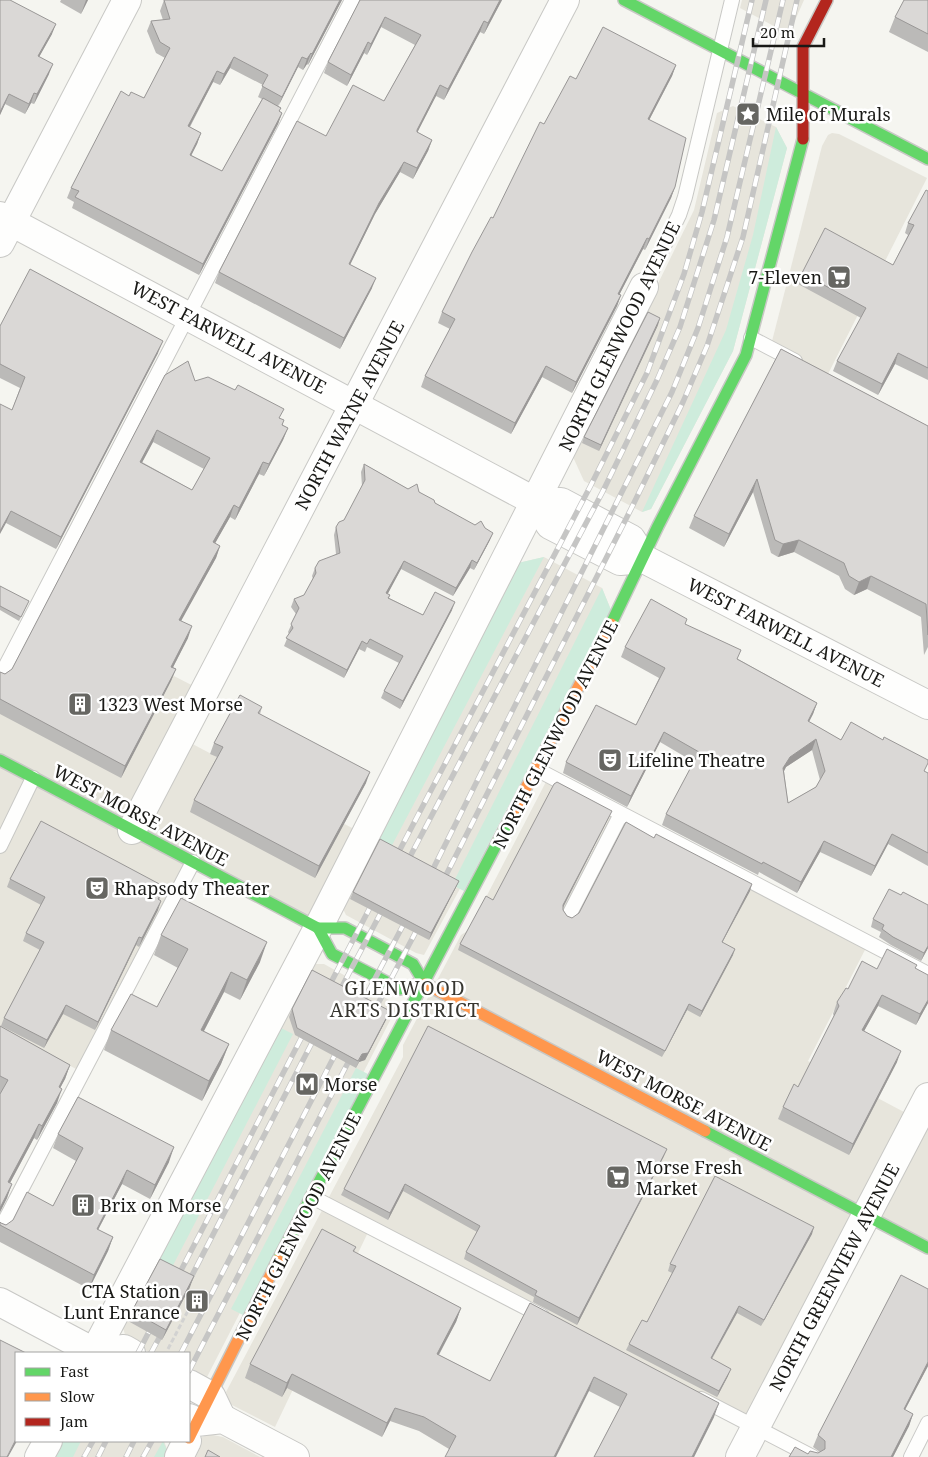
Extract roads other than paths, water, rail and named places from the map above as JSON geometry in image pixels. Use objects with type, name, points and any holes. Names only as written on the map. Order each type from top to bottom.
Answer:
[{"type":"street","points":[[4,227],[127,0]]},
{"type":"street","name":"NORTH WAYNE AVENUE","points":[[132,830],[566,0]]},
{"type":"street","points":[[624,0],[928,159]]},
{"type":"street","name":"NORTH GLENWOOD AVENUE","points":[[190,1434],[423,983],[538,770],[644,559],[658,526],[746,355],[804,138],[803,47],[827,0]]},
{"type":"street","name":"WEST FARWELL AVENUE","points":[[4,227],[189,315],[536,502],[561,502],[631,539],[644,559],[928,706]]},
{"type":"street","name":"NORTH GLENWOOD AVENUE","points":[[96,1352],[318,928],[644,287]]},
{"type":"street","name":"WEST MORSE AVENUE","points":[[0,760],[318,928],[345,928],[413,964],[423,983],[928,1248]]},
{"type":"street","points":[[318,928],[332,954],[400,989],[423,983]]},
{"type":"street","name":"NORTH GREENVIEW AVENUE","points":[[740,1457],[928,1098]]},
{"type":"street","points":[[0,1302],[93,1352]]},
{"type":"street","points":[[105,1352],[124,1350],[129,1352]]},
{"type":"street","points":[[198,1417],[295,1457]]},
{"type":"street","points":[[39,1457],[47,1442]]},
{"type":"street","name":"NORTH GLENWOOD AVENUE","points":[[179,1457],[186,1442]]},
{"type":"lane","points":[[0,677],[352,0]]},
{"type":"lane","name":"NORTH GLENWOOD AVENUE","points":[[644,287],[682,206],[732,0]]},
{"type":"lane","points":[[751,338],[809,369]]},
{"type":"lane","points":[[538,770],[928,974]]},
{"type":"lane","points":[[0,846],[33,778]]},
{"type":"lane","points":[[569,914],[621,814]]},
{"type":"lane","points":[[0,1230],[75,1074],[193,862]]},
{"type":"lane","points":[[312,1197],[557,1324]]},
{"type":"lane","points":[[688,1392],[813,1457]]},
{"type":"lane","points":[[911,1457],[928,1423]]},
{"type":"railway","points":[[394,861],[591,485],[647,373],[684,274],[702,212],[752,0]]},
{"type":"railway","points":[[404,868],[603,491],[657,380],[680,327],[714,220],[766,0]]},
{"type":"railway","points":[[428,879],[672,392],[698,328],[727,237],[783,0]]},
{"type":"railway","points":[[440,887],[632,507],[683,402],[707,346],[743,237],[797,0]]},
{"type":"railway","points":[[326,992],[376,896]]},
{"type":"railway","points":[[336,998],[387,901]]},
{"type":"railway","points":[[359,1009],[409,914]]},
{"type":"railway","points":[[371,1017],[422,920]]},
{"type":"railway","points":[[175,1282],[307,1027]]},
{"type":"railway","points":[[186,1287],[318,1031]]},
{"type":"railway","points":[[182,1352],[340,1045]]},
{"type":"railway","points":[[190,1369],[354,1051]]},
{"type":"railway","points":[[139,1352],[155,1320]]},
{"type":"railway","points":[[152,1352],[165,1327]]},
{"type":"railway","points":[[84,1457],[92,1442]]},
{"type":"railway","points":[[98,1457],[106,1442]]},
{"type":"railway","points":[[126,1457],[134,1442]]},
{"type":"railway","points":[[143,1457],[151,1442]]},
{"type":"place","name":"Mile of Murals","points":[[748,114]]},
{"type":"place","name":"7-Eleven","points":[[839,277]]},
{"type":"place","name":"1323 West Morse","points":[[80,704]]},
{"type":"place","name":"Lifeline Theatre","points":[[610,760]]},
{"type":"place","name":"Rhapsody Theater","points":[[97,888]]},
{"type":"place","name":"Morse","points":[[307,1084]]},
{"type":"place","name":"Morse Fresh Market","points":[[618,1177]]},
{"type":"place","name":"Brix on Morse","points":[[83,1205]]},
{"type":"place","name":"CTA Station Lunt Enrance","points":[[197,1301]]},
{"type":"district","name":"GLENWOOD ARTS DISTRICT","points":[[405,999]]}]
